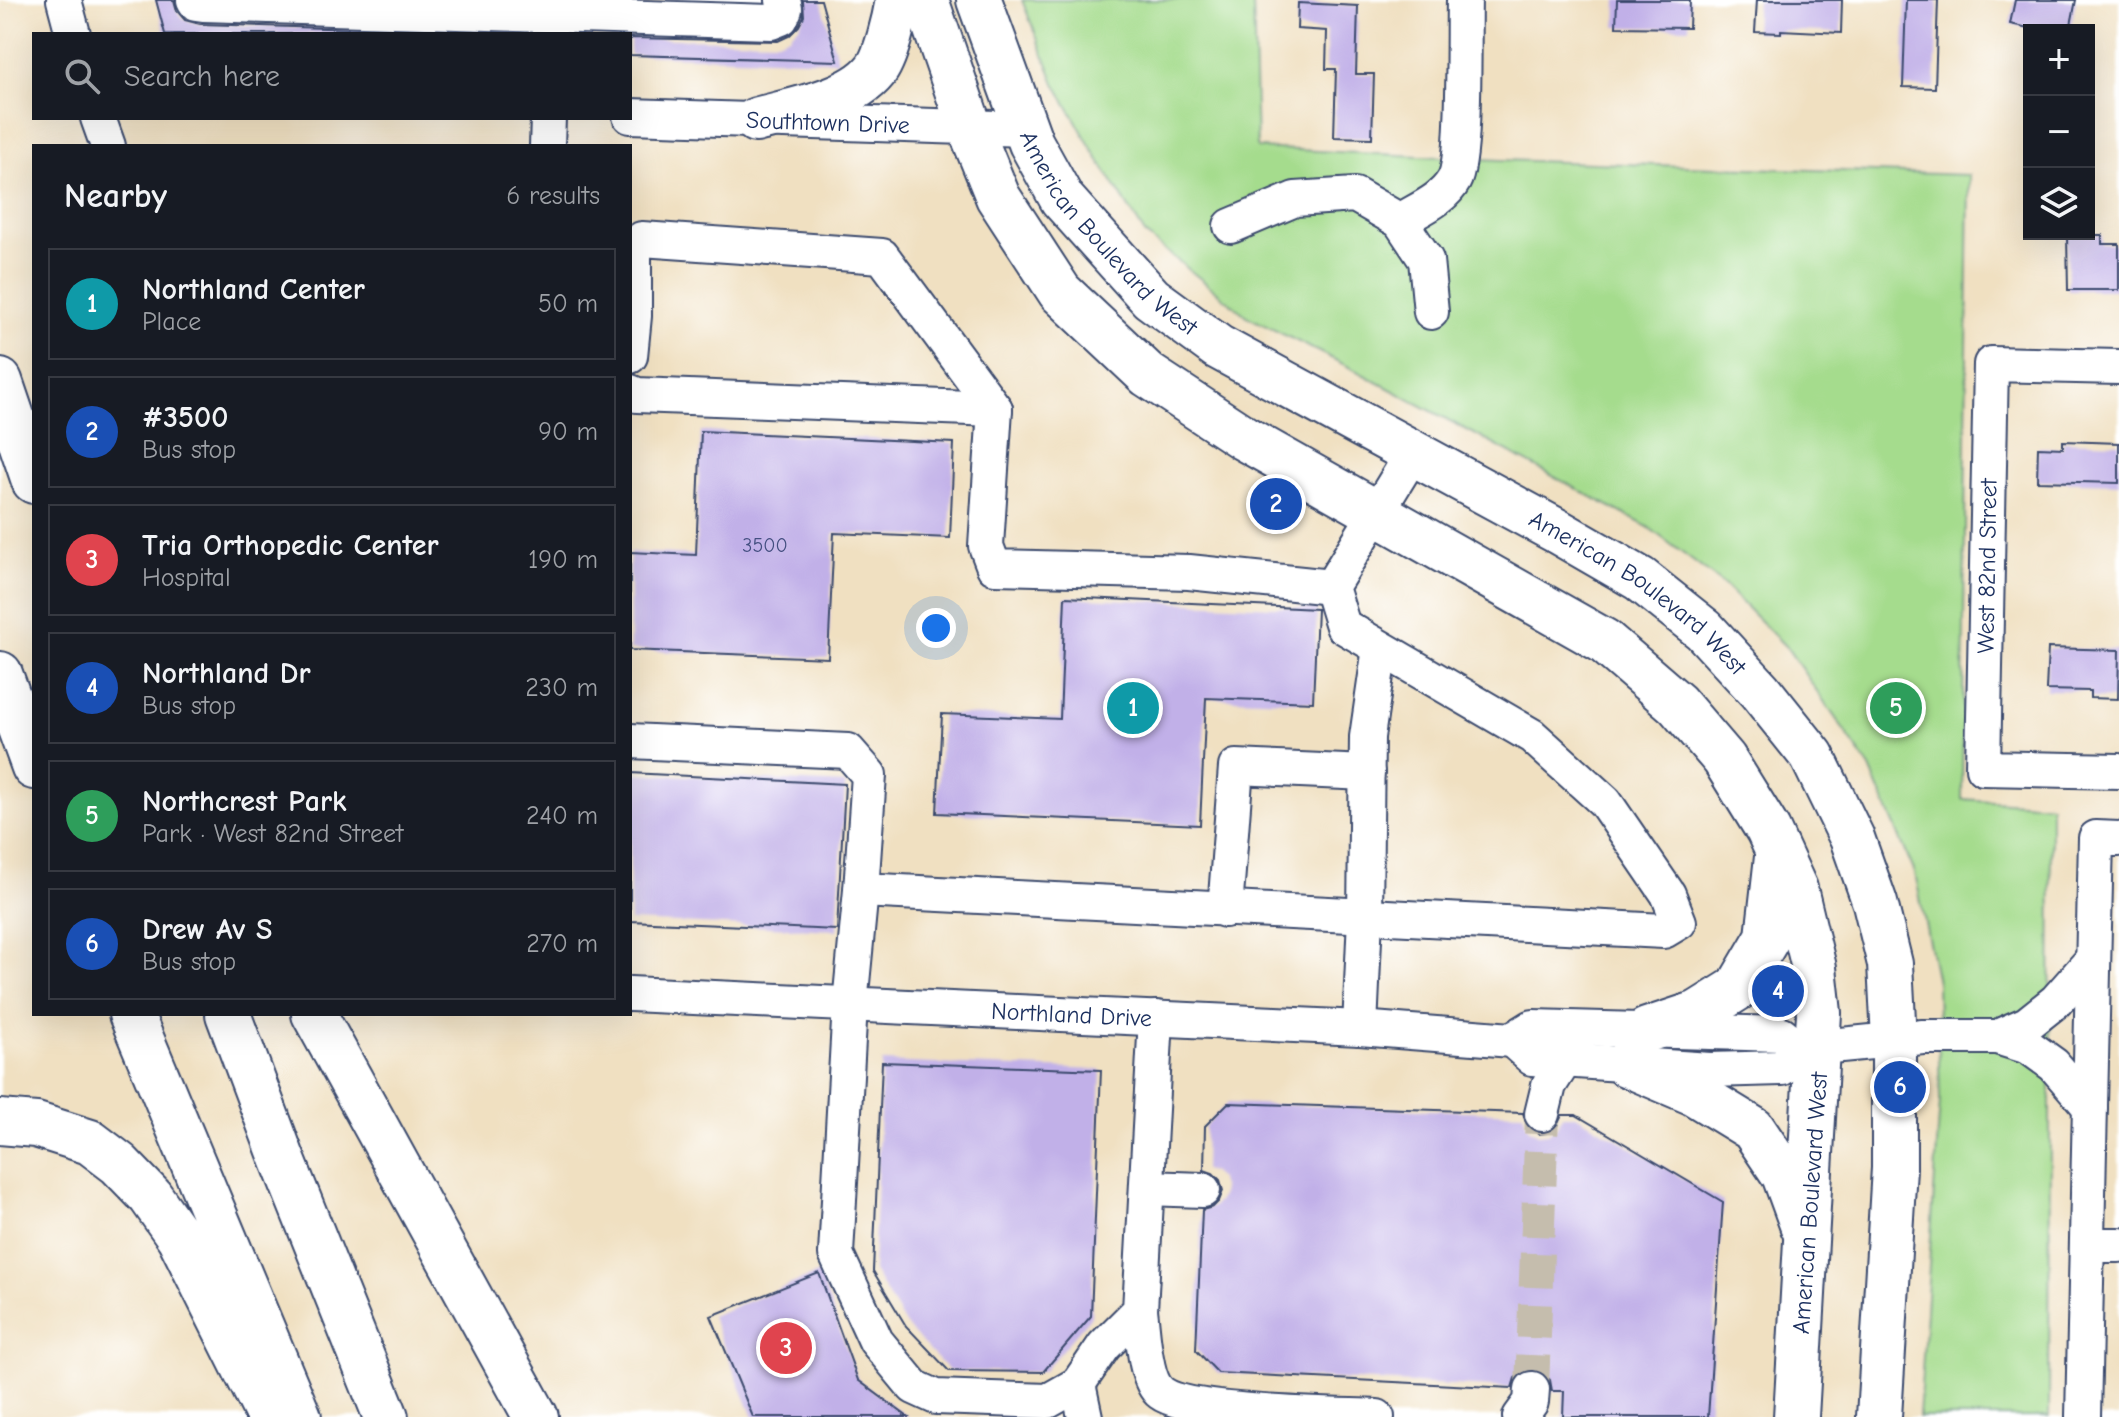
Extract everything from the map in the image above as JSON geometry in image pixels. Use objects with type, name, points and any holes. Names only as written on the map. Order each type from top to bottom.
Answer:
[{"type":"main road","points":[[756,120],[841,97],[876,71],[894,24],[898,0]]},
{"type":"main road","name":"American Boulevard West","points":[[926,0],[970,128],[998,197],[1060,292],[1148,375],[1244,438],[1604,641],[1677,704],[1724,759],[1764,821],[1795,889],[1814,968],[1819,1013],[1810,1049],[1808,1238],[1796,1417]]},
{"type":"main road","name":"American Boulevard West","points":[[979,0],[1026,129],[1062,199],[1151,298],[1218,347],[1640,579],[1704,630],[1760,691],[1812,756],[1852,838],[1875,903],[1890,964],[1894,1039],[1894,1168],[1879,1417]]},
{"type":"main road","points":[[0,381],[31,470]]},
{"type":"main road","points":[[0,674],[32,762]]},
{"type":"main road","points":[[1778,851],[1768,937],[1738,988],[1637,1047],[1694,1093],[1753,1129],[1784,1175],[1808,1238]]},
{"type":"main road","points":[[132,1016],[299,1417]]},
{"type":"main road","points":[[229,1016],[386,1417]]},
{"type":"main road","points":[[315,1016],[536,1417]]},
{"type":"main road","points":[[0,1122],[36,1125],[90,1142],[119,1164],[150,1196],[179,1237],[269,1417]]},
{"type":"street","points":[[64,0],[72,32]]},
{"type":"street","points":[[194,0],[203,4],[545,24],[771,22],[781,18],[785,9],[783,0]]},
{"type":"street","points":[[1400,221],[1443,195],[1456,177],[1460,147],[1464,0]]},
{"type":"street","name":"Southtown Drive","points":[[632,116],[1026,129]]},
{"type":"street","points":[[99,120],[107,144]]},
{"type":"street","points":[[547,144],[548,120]]},
{"type":"street","points":[[1231,226],[1295,199],[1355,195],[1400,221],[1426,260],[1431,312]]},
{"type":"street","points":[[632,316],[634,249],[642,239],[882,256],[995,409],[986,546],[994,567],[1189,572],[1331,587]]},
{"type":"street","name":"West 82nd Street","points":[[2119,367],[1991,364],[1983,768],[2119,771]]},
{"type":"street","points":[[632,393],[995,409]]},
{"type":"street","points":[[861,890],[1664,931],[1679,922],[1668,894],[1605,802],[1532,736],[1343,626],[1331,587],[1374,512],[1413,453]]},
{"type":"street","points":[[1360,1028],[1367,737],[1380,648]]},
{"type":"street","points":[[632,741],[848,751],[869,775],[850,1004],[836,1254],[876,1341],[914,1387],[936,1397],[1048,1401],[1078,1384],[1104,1346],[1140,1310]]},
{"type":"street","points":[[1225,910],[1236,767],[1367,773]]},
{"type":"street","points":[[2083,1417],[2104,1245],[2090,1107],[2096,838],[2119,839]]},
{"type":"street","points":[[1997,1037],[2027,1024],[2056,1001],[2093,959]]},
{"type":"street","name":"Northland Drive","points":[[632,994],[1360,1028],[1512,1040],[1533,1027],[1637,1047],[1710,1070],[1782,1068],[1810,1049],[1894,1039],[1997,1037]]},
{"type":"street","points":[[1156,1018],[1140,1310],[1151,1379],[1161,1393],[1205,1407],[1377,1417]]},
{"type":"street","points":[[1997,1037],[2029,1047],[2054,1065],[2090,1107]]},
{"type":"street","name":"Northland Drive","points":[[1512,1040],[1532,1058],[1565,1060],[1637,1047]]},
{"type":"street","points":[[1542,1114],[1549,1085],[1565,1060]]},
{"type":"street","points":[[1147,1188],[1203,1190]]},
{"type":"street","points":[[1078,1384],[1085,1417]]},
{"type":"green space","points":[[1022,0],[1253,0],[1257,148],[1501,160],[1969,175],[1962,799],[2051,805],[2049,1417],[1919,1417],[1940,1100],[1937,982],[1915,873],[1870,768],[1787,648],[1723,584],[1648,527],[1353,369],[1248,317],[1146,235],[1055,83]]},
{"type":"building","points":[[156,0],[174,0],[177,11],[185,20],[200,24],[454,32],[164,32]]},
{"type":"building","points":[[803,0],[821,0],[838,61],[632,55],[632,38],[778,41],[789,36],[804,16]]},
{"type":"building","points":[[1617,0],[1690,0],[1689,28],[1616,27]]},
{"type":"building","points":[[1757,0],[1842,0],[1841,33],[1755,32]]},
{"type":"building","points":[[1906,0],[1938,0],[1935,88],[1903,87]]},
{"type":"building","points":[[2015,0],[2076,0],[2071,24],[2023,24],[2023,27],[2010,24]]},
{"type":"building","points":[[1298,3],[1358,6],[1356,74],[1374,74],[1372,138],[1334,137],[1336,69],[1326,69],[1327,31],[1297,29]]},
{"type":"building","points":[[2095,235],[2102,235],[2102,244],[2119,244],[2119,290],[2068,290],[2067,240],[2095,240]]},
{"type":"building","points":[[701,431],[954,443],[950,538],[834,533],[828,658],[632,650],[632,552],[696,555]]},
{"type":"building","points":[[2063,441],[2119,443],[2119,483],[2037,481],[2038,447],[2063,448]]},
{"type":"building","points":[[1065,597],[1317,609],[1313,702],[1206,698],[1200,825],[937,813],[942,714],[1060,719]]},
{"type":"building","points":[[2048,648],[2119,650],[2118,699],[2090,698],[2090,691],[2046,690]]},
{"type":"building","points":[[632,773],[845,784],[837,930],[632,921]]},
{"type":"building","points":[[882,1062],[1101,1070],[1091,1316],[1043,1372],[949,1371],[906,1326],[873,1271]]},
{"type":"building","points":[[1228,1103],[1523,1113],[1528,1128],[1538,1134],[1556,1128],[1562,1115],[1576,1115],[1723,1202],[1708,1417],[1563,1417],[1564,1391],[1552,1391],[1550,1380],[1543,1372],[1534,1369],[1523,1371],[1515,1378],[1512,1388],[1218,1373],[1196,1350],[1202,1210],[1213,1207],[1223,1191],[1220,1180],[1204,1170],[1205,1126]]},
{"type":"building","points":[[819,1273],[858,1380],[908,1417],[753,1417],[711,1316]]},
{"type":"tunnel","points":[[1532,1389],[1542,1114]]},
{"type":"place","name":"#3500","points":[[1276,504]]},
{"type":"place","name":"Northland Center","points":[[1133,708]]},
{"type":"place","name":"Northcrest Park","points":[[1896,708]]},
{"type":"place","name":"Northland Dr","points":[[1778,991]]},
{"type":"place","name":"Drew Av S","points":[[1900,1087]]},
{"type":"place","name":"Tria Orthopedic Center","points":[[786,1348]]}]
